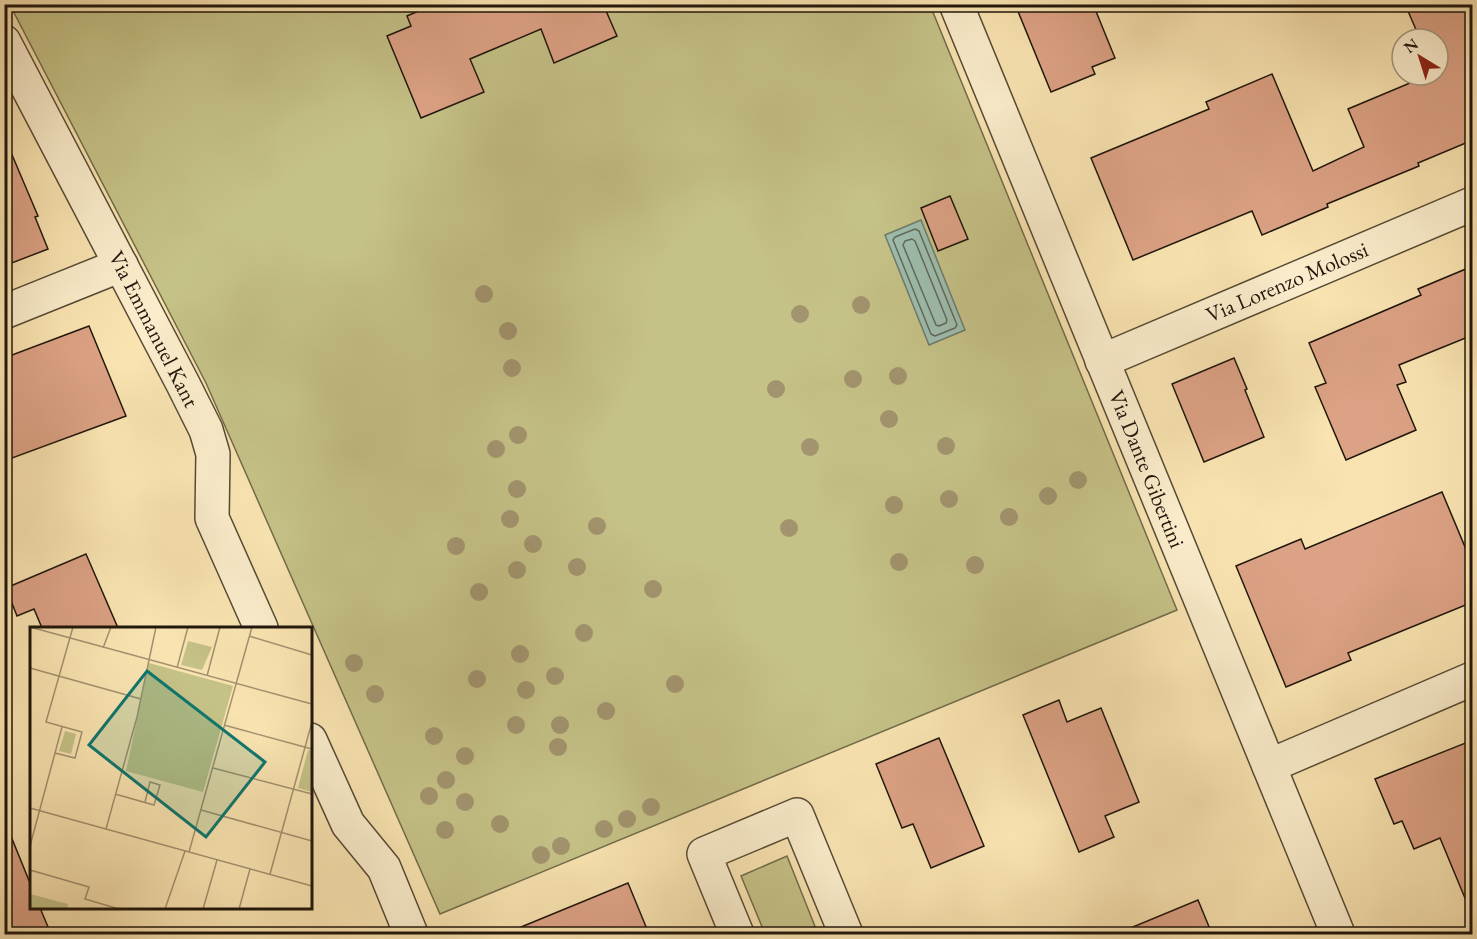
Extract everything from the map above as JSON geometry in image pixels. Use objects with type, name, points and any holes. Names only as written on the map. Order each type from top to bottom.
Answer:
[{"type":"street","name":"Via Dante Gibertini","points":[[956,4],[1338,934]]},
{"type":"street","name":"Via Emmanuel Kant","points":[[4,42],[206,430],[213,454],[212,518],[261,627]]},
{"type":"street","name":"Via Lorenzo Molossi","points":[[1102,361],[1473,204]]},
{"type":"street","points":[[4,312],[121,265]]},
{"type":"street","points":[[1269,766],[1473,679]]},
{"type":"street","points":[[312,744],[348,824],[384,868],[411,934]]},
{"type":"street","points":[[737,934],[704,854],[797,815],[846,934]]},
{"type":"shaded area","points":[[10,5],[930,5],[1177,610],[440,914],[206,383]]},
{"type":"shaded area","points":[[787,856],[818,934],[765,934],[741,876]]},
{"type":"water","points":[[921,220],[965,330],[929,345],[885,235]]},
{"type":"building","points":[[435,4],[603,4],[617,36],[554,63],[541,29],[470,59],[484,92],[421,118],[387,36],[411,26],[407,16]]},
{"type":"building","points":[[1015,4],[1093,4],[1115,58],[1092,67],[1095,74],[1051,92]]},
{"type":"building","points":[[1405,4],[1473,4],[1473,140],[1262,235],[1252,211],[1133,260],[1091,158],[1209,109],[1206,102],[1272,74],[1313,171],[1364,147],[1348,109],[1400,87],[1450,87],[1450,27],[1415,27]]},
{"type":"building","points":[[4,136],[38,216],[35,217],[48,249],[4,266]]},
{"type":"building","points":[[950,196],[968,239],[938,251],[921,208]]},
{"type":"building","points":[[1473,266],[1473,335],[1399,365],[1406,382],[1397,385],[1416,430],[1346,460],[1315,387],[1326,383],[1309,343],[1421,295],[1418,289]]},
{"type":"building","points":[[89,326],[126,416],[4,461],[4,358]]},
{"type":"building","points":[[1234,358],[1264,437],[1204,462],[1172,384]]},
{"type":"building","points":[[1442,492],[1473,566],[1473,602],[1348,653],[1351,660],[1286,687],[1236,566],[1301,539],[1305,549]]},
{"type":"building","points":[[86,554],[118,627],[42,627],[34,609],[17,616],[6,588]]},
{"type":"building","points":[[1059,700],[1067,722],[1101,708],[1139,802],[1105,816],[1114,837],[1079,852],[1023,715]]},
{"type":"building","points":[[939,738],[984,846],[931,868],[913,824],[902,828],[876,764]]},
{"type":"building","points":[[1473,740],[1472,915],[1440,838],[1414,849],[1402,821],[1394,824],[1375,779]]},
{"type":"building","points":[[4,824],[6,824],[30,883],[30,909],[40,909],[51,934],[4,934]]},
{"type":"building","points":[[628,883],[649,934],[504,934]]},
{"type":"building","points":[[1198,900],[1212,934],[1116,934]]}]
